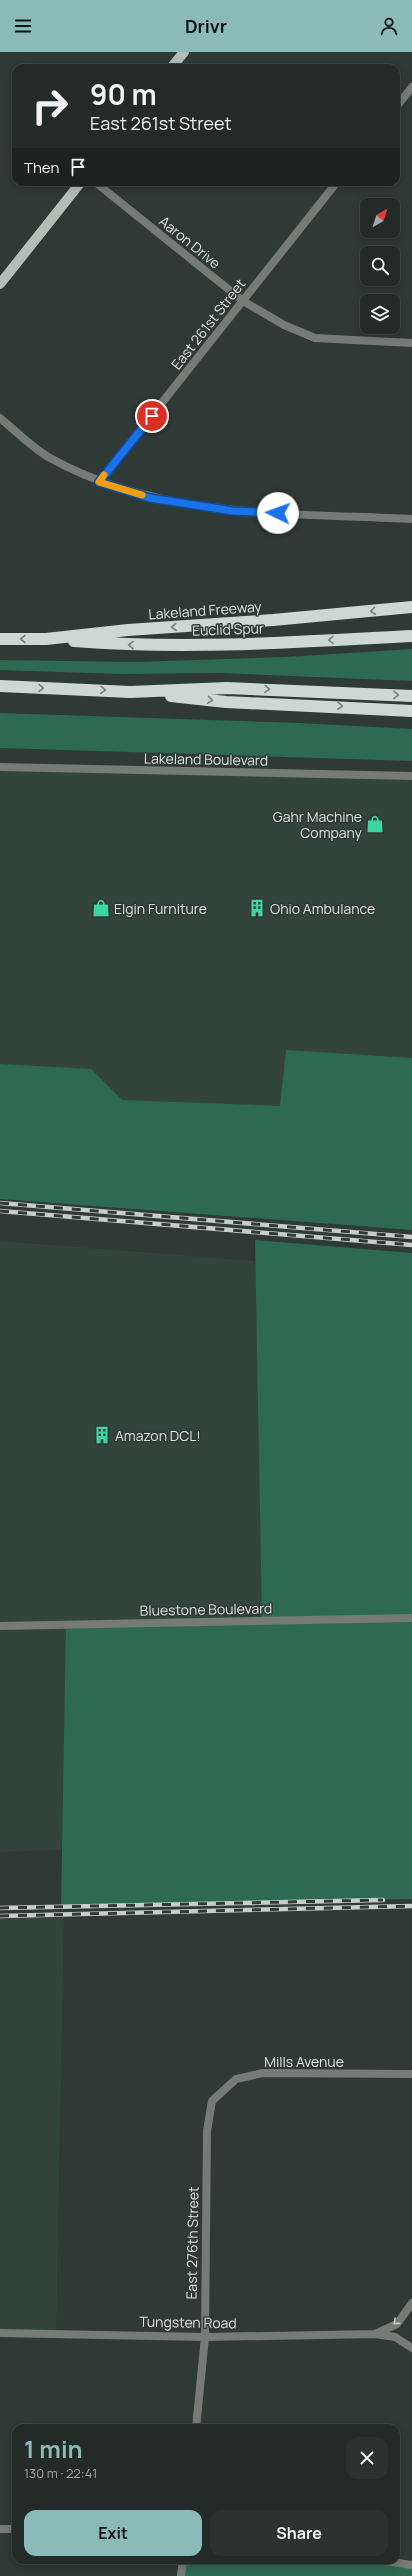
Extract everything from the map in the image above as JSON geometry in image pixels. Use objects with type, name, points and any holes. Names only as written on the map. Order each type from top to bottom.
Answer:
[{"type":"highway","name":"Lakeland Freeway","points":[[0,639],[46,639],[128,630],[273,620],[412,607]]},
{"type":"highway","name":"Euclid Spur","points":[[46,639],[131,646],[412,636]]},
{"type":"highway","points":[[0,686],[130,692],[226,702],[412,711]]},
{"type":"highway","points":[[130,692],[227,688],[412,696]]},
{"type":"main road","points":[[175,64],[184,52]]},
{"type":"main road","points":[[0,284],[78,186]]},
{"type":"street","points":[[400,102],[412,87]]},
{"type":"street","name":"Aaron Drive","points":[[100,186],[242,301],[284,325],[316,338],[412,343]]},
{"type":"street","name":"East 261st Street","points":[[99,482],[334,186]]},
{"type":"street","points":[[0,418],[49,457],[99,482],[150,498],[233,511],[412,519]]},
{"type":"street","name":"Lakeland Boulevard","points":[[0,767],[412,776]]},
{"type":"street","name":"Bluestone Boulevard","points":[[0,1626],[412,1618]]},
{"type":"street","name":"Mills Avenue","points":[[207,2131],[212,2101],[236,2079],[263,2073],[412,2074]]},
{"type":"street","name":"East 276th Street","points":[[196,2424],[205,2337],[207,2131]]},
{"type":"street","name":"Tungsten Road","points":[[375,2334],[397,2324],[412,2303]]},
{"type":"street","name":"Tungsten Road","points":[[0,2333],[205,2337],[375,2334],[395,2337],[412,2348]]},
{"type":"street","points":[[0,2529],[12,2529]]},
{"type":"street","points":[[400,2563],[412,2565]]},
{"type":"street","points":[[181,2576],[182,2564]]},
{"type":"shaded area","points":[[0,767],[412,776],[412,1228],[0,1194]]},
{"type":"shaded area","points":[[0,1241],[412,1273],[412,1836],[0,1852]]},
{"type":"shaded area","points":[[64,1914],[56,2334],[0,2333],[0,1916]]},
{"type":"green space","points":[[412,649],[412,681],[221,673],[119,674],[0,670],[0,660],[136,662],[286,657]]},
{"type":"green space","points":[[0,713],[300,723],[412,729],[412,761],[0,748]]},
{"type":"green space","points":[[286,1050],[412,1058],[412,1230],[0,1199],[0,1064],[91,1069],[122,1100],[280,1106]]},
{"type":"green space","points":[[255,1240],[412,1253],[412,1899],[61,1906],[66,1625],[262,1621]]},
{"type":"green space","points":[[400,2563],[412,2565],[412,2576],[181,2576],[182,2564]]},
{"type":"railway","points":[[0,1203],[412,1237]]},
{"type":"railway","points":[[0,1211],[412,1245]]},
{"type":"railway","points":[[0,1908],[383,1900]]},
{"type":"railway","points":[[0,1916],[412,1906]]},
{"type":"slow traffic","points":[[104,475],[99,482],[142,495]]},
{"type":"place","name":"Gahr Machine Company","points":[[375,824]]},
{"type":"place","name":"Elgin Furniture","points":[[101,908]]},
{"type":"place","name":"Ohio Ambulance","points":[[257,908]]},
{"type":"place","name":"Amazon DCL!","points":[[102,1435]]},
{"type":"route","points":[[152,416],[99,482],[150,498],[233,511],[278,513]]}]
